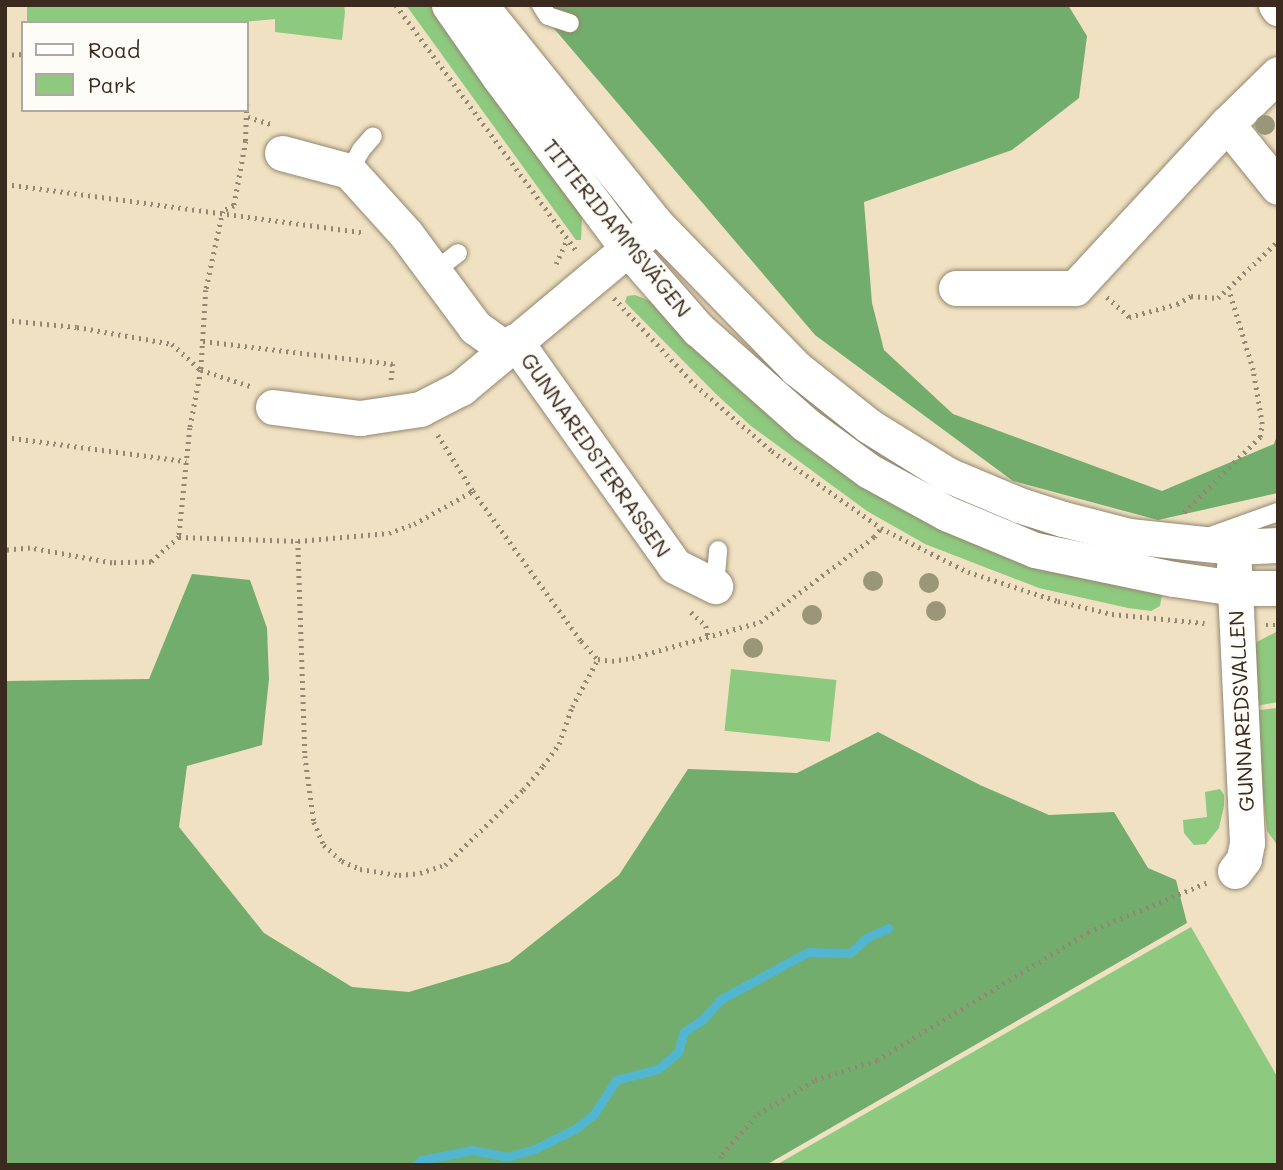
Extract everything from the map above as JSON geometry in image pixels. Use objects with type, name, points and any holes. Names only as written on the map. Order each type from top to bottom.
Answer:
[{"type":"street","name":"TITTERIDAMMSVÄGEN","points":[[449,5],[500,78],[628,248],[698,329],[806,424],[869,471],[946,513],[1035,550],[1174,579],[1235,588],[1278,588]]},
{"type":"street","name":"TITTERIDAMMSVÄGEN","points":[[480,5],[656,224],[796,368],[869,426],[948,475],[1019,505],[1063,519],[1129,536],[1234,547],[1278,545]]},
{"type":"street","points":[[956,288],[1075,288],[1227,124],[1278,74]]},
{"type":"street","points":[[1227,124],[1278,187]]},
{"type":"street","points":[[282,153],[349,171]]},
{"type":"street","name":"GUNNAREDSTERRASSEN","points":[[349,171],[446,262],[475,327],[511,346],[640,508],[675,566],[715,586]]},
{"type":"street","name":"GUNNAREDSTERRASSEN","points":[[273,407],[360,418],[404,413],[461,388],[656,224]]},
{"type":"street","name":"GUNNAREDSVALLEN","points":[[1234,547],[1247,843],[1244,859],[1235,871]]},
{"type":"lane","points":[[541,5],[548,16],[570,23]]},
{"type":"lane","points":[[349,171],[373,136]]},
{"type":"lane","points":[[1186,541],[1278,513]]},
{"type":"lane","points":[[715,586],[718,550]]},
{"type":"path","points":[[223,211],[234,206],[246,141],[247,112]]},
{"type":"path","points":[[5,184],[223,211],[366,233]]},
{"type":"path","points":[[5,550],[30,548],[112,563],[151,562],[179,537],[186,461],[201,370],[206,290],[223,211]]},
{"type":"path","points":[[1084,278],[1129,317],[1177,304],[1191,296],[1218,298],[1229,291],[1278,241]]},
{"type":"path","points":[[1186,541],[1180,517],[1194,499],[1260,437],[1262,424],[1253,370],[1229,291]]},
{"type":"path","points":[[5,320],[77,327],[172,344],[201,370],[250,387],[273,407]]},
{"type":"path","points":[[203,341],[393,364],[391,387]]},
{"type":"path","points":[[439,436],[473,491],[597,659],[632,659],[760,622],[874,537],[881,528]]},
{"type":"path","points":[[5,437],[186,461]]},
{"type":"path","points":[[179,537],[298,541],[389,533],[414,524],[473,491]]},
{"type":"path","points":[[298,541],[305,756],[314,822],[324,845],[342,861],[360,869],[399,875],[420,873],[445,865],[523,790],[544,766],[559,744],[572,707],[597,659]]},
{"type":"path","points":[[1169,619],[1174,579]]},
{"type":"path","points":[[719,1165],[722,1154],[758,1114],[815,1080],[877,1060],[1088,932],[1235,871]]},
{"type":"green space","points":[[27,5],[344,5],[345,12],[342,40],[275,32],[275,19],[248,22],[27,21]]},
{"type":"green space","points":[[406,5],[432,5],[571,196],[582,216],[581,240],[576,240]]},
{"type":"green space","points":[[534,5],[1068,5],[1087,36],[1079,98],[1012,150],[864,202],[872,303],[884,350],[953,414],[1162,491],[1274,444],[1278,433],[1278,493],[1158,520],[1013,481],[815,335]]},
{"type":"green space","points":[[635,295],[653,302],[707,357],[1051,570],[1083,578],[1163,588],[1160,606],[1151,611],[1128,608],[1039,588],[925,544],[867,511],[751,426],[717,395],[625,302],[627,296]]},
{"type":"green space","points":[[192,574],[250,580],[267,628],[269,679],[262,745],[187,766],[179,827],[264,933],[352,987],[409,992],[509,962],[619,875],[688,769],[797,773],[878,732],[980,785],[1049,815],[1114,812],[1148,868],[1176,880],[1187,923],[766,1165],[5,1165],[5,681],[149,679]]},
{"type":"green space","points":[[1278,631],[1278,702],[1256,706],[1253,644]]},
{"type":"green space","points":[[731,669],[836,680],[830,742],[725,731]]},
{"type":"green space","points":[[1276,708],[1278,846],[1267,831],[1254,711]]},
{"type":"green space","points":[[1220,789],[1224,795],[1224,806],[1219,828],[1206,844],[1194,845],[1184,833],[1183,820],[1207,817],[1205,792]]},
{"type":"green space","points":[[1191,927],[1278,1078],[1278,1165],[776,1165]]},
{"type":"waterway","points":[[416,1165],[422,1160],[472,1150],[507,1157],[535,1149],[575,1129],[594,1114],[616,1080],[658,1069],[678,1052],[684,1032],[702,1020],[721,999],[808,952],[850,953],[868,937],[888,928]]}]
